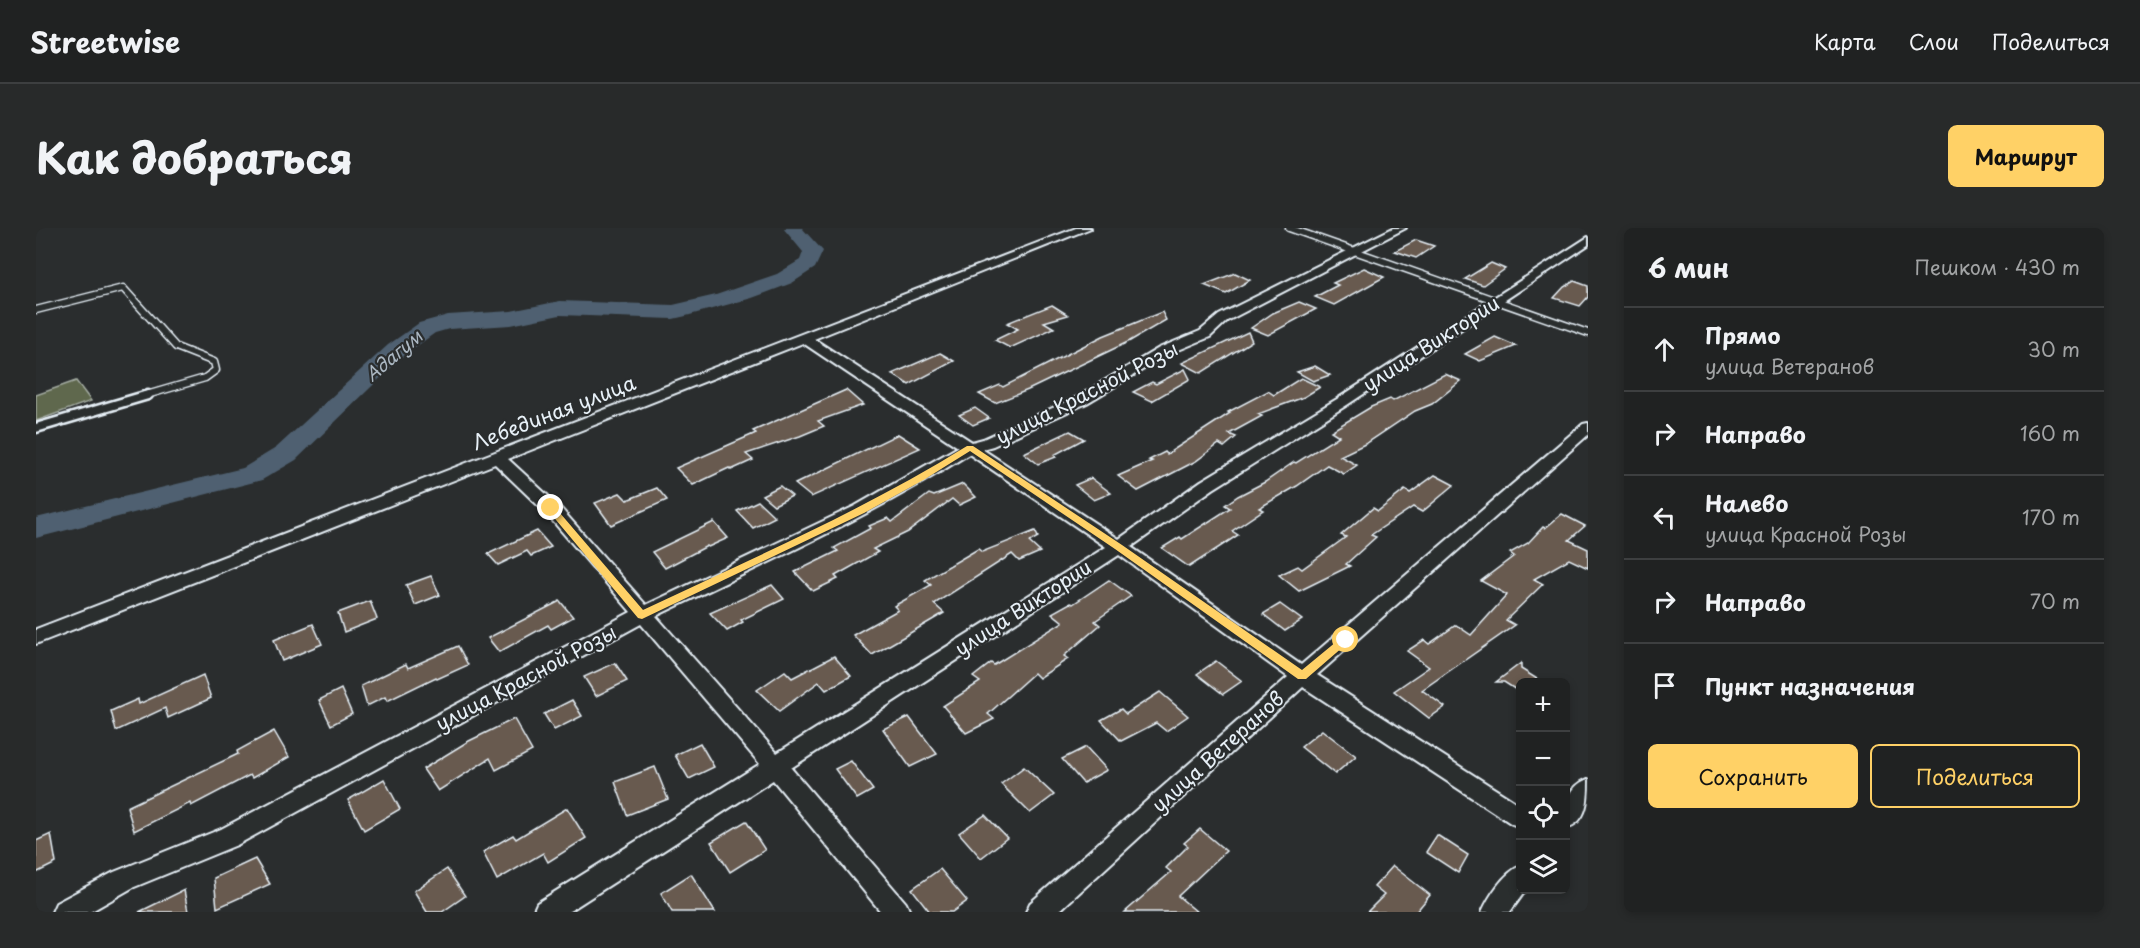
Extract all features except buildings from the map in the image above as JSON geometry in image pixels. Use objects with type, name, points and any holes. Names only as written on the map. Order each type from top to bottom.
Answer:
[{"type":"street","name":"Лебединая улица","points":[[36,637],[1086,228]]},
{"type":"street","name":"улица Красной Розы","points":[[65,912],[123,880],[229,837],[642,615],[861,510],[922,477],[970,447],[988,443],[1082,400],[1164,351],[1205,334],[1223,318],[1401,228]]},
{"type":"street","name":"улица Виктории","points":[[546,912],[1119,547],[1207,485],[1342,402],[1588,240]]},
{"type":"street","points":[[803,338],[1119,547],[1302,676],[1516,814]]},
{"type":"street","name":"улица Ветеранов","points":[[1039,912],[1302,676],[1588,427]]},
{"type":"street","points":[[497,458],[551,508],[776,767],[897,912]]},
{"type":"street","points":[[1570,814],[1586,797]]},
{"type":"street","points":[[1496,912],[1516,885]]},
{"type":"lane","points":[[1289,228],[1588,333]]},
{"type":"lane","points":[[36,310],[123,288],[176,347],[214,362],[216,370],[205,378],[36,428]]},
{"type":"green space","points":[[76,381],[91,401],[36,421],[36,395]]},
{"type":"waterway","name":"Адагум","points":[[36,528],[252,474],[286,454],[396,350],[427,328],[448,322],[511,318],[560,308],[673,312],[723,300],[784,279],[808,264],[813,251],[792,228]]},
{"type":"route","points":[[551,508],[642,615],[861,510],[922,477],[970,447],[1119,547],[1302,676],[1346,640]]}]
